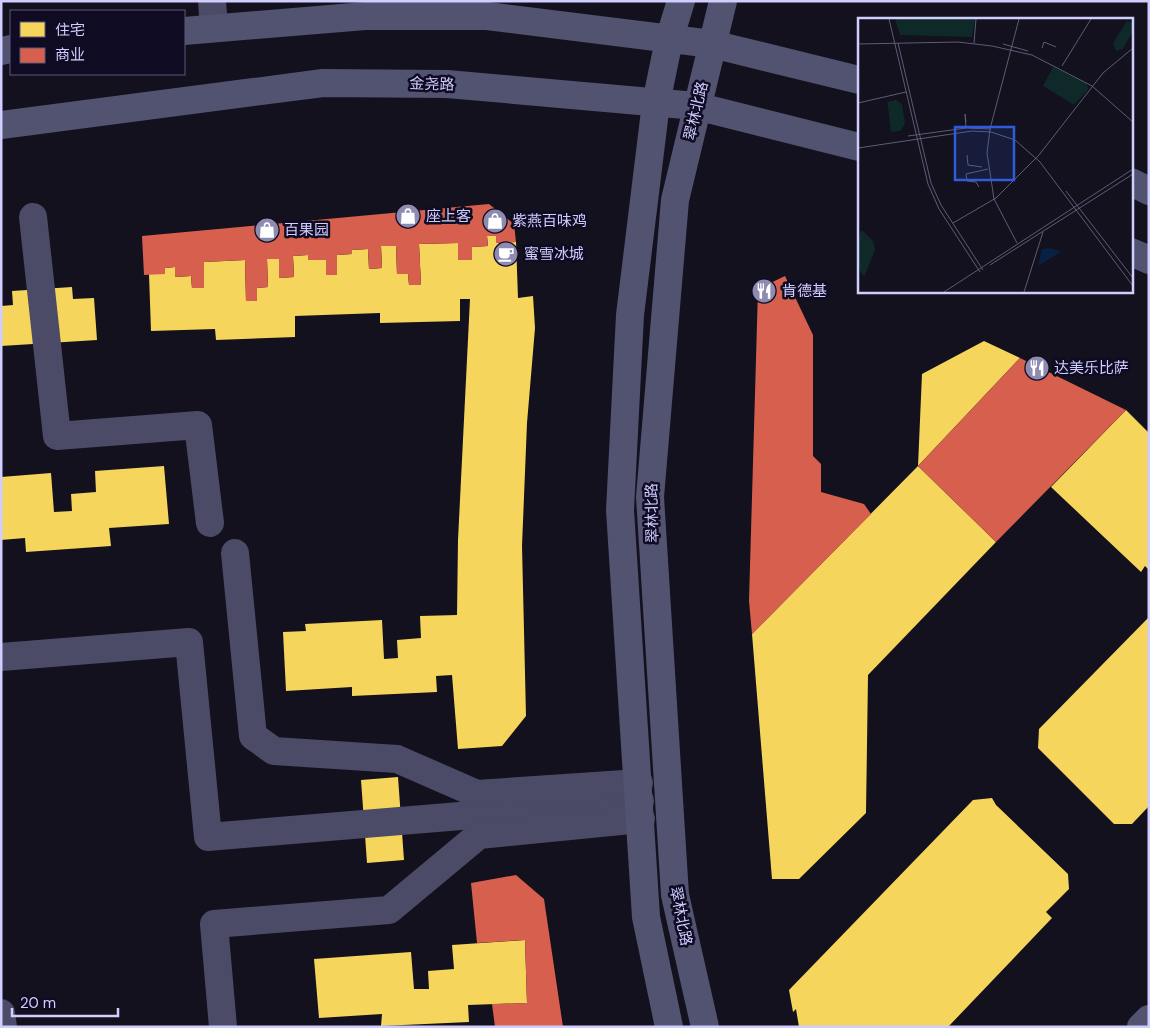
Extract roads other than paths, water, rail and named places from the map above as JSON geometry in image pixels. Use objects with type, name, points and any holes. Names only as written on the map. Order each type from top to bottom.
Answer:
[{"type":"main road","name":"翠林北路","points":[[669,1027],[646,916],[620,510],[630,315],[656,103],[669,40],[681,1]]},
{"type":"main road","name":"翠林北路","points":[[705,1027],[675,895],[650,497],[675,200],[696,106],[723,1]]},
{"type":"main road","points":[[185,30],[213,14],[487,16],[712,44],[858,80]]},
{"type":"main road","name":"金尧路","points":[[1,125],[322,83],[447,84],[696,106],[858,147]]},
{"type":"main road","points":[[1132,182],[1149,191]]},
{"type":"main road","points":[[1132,252],[1149,260]]},
{"type":"main road","points":[[1141,1027],[1149,1019]]},
{"type":"street","points":[[32,217],[57,436],[198,424],[210,523]]},
{"type":"street","points":[[235,553],[253,736],[274,751],[397,759],[477,794],[640,801]]},
{"type":"street","points":[[1,657],[189,642],[208,837],[640,801]]},
{"type":"street","points":[[223,1027],[214,924],[389,910],[479,835],[640,801]]},
{"type":"street","points":[[1,1013],[3,1027]]},
{"type":"place","name":"座上客","points":[[408,216]]},
{"type":"place","name":"紫燕百味鸡","points":[[495,221]]},
{"type":"place","name":"百果园","points":[[267,230]]},
{"type":"place","name":"蜜雪冰城","points":[[506,254]]},
{"type":"place","name":"肯德基","points":[[764,291]]},
{"type":"place","name":"达美乐比萨","points":[[1037,368]]}]
